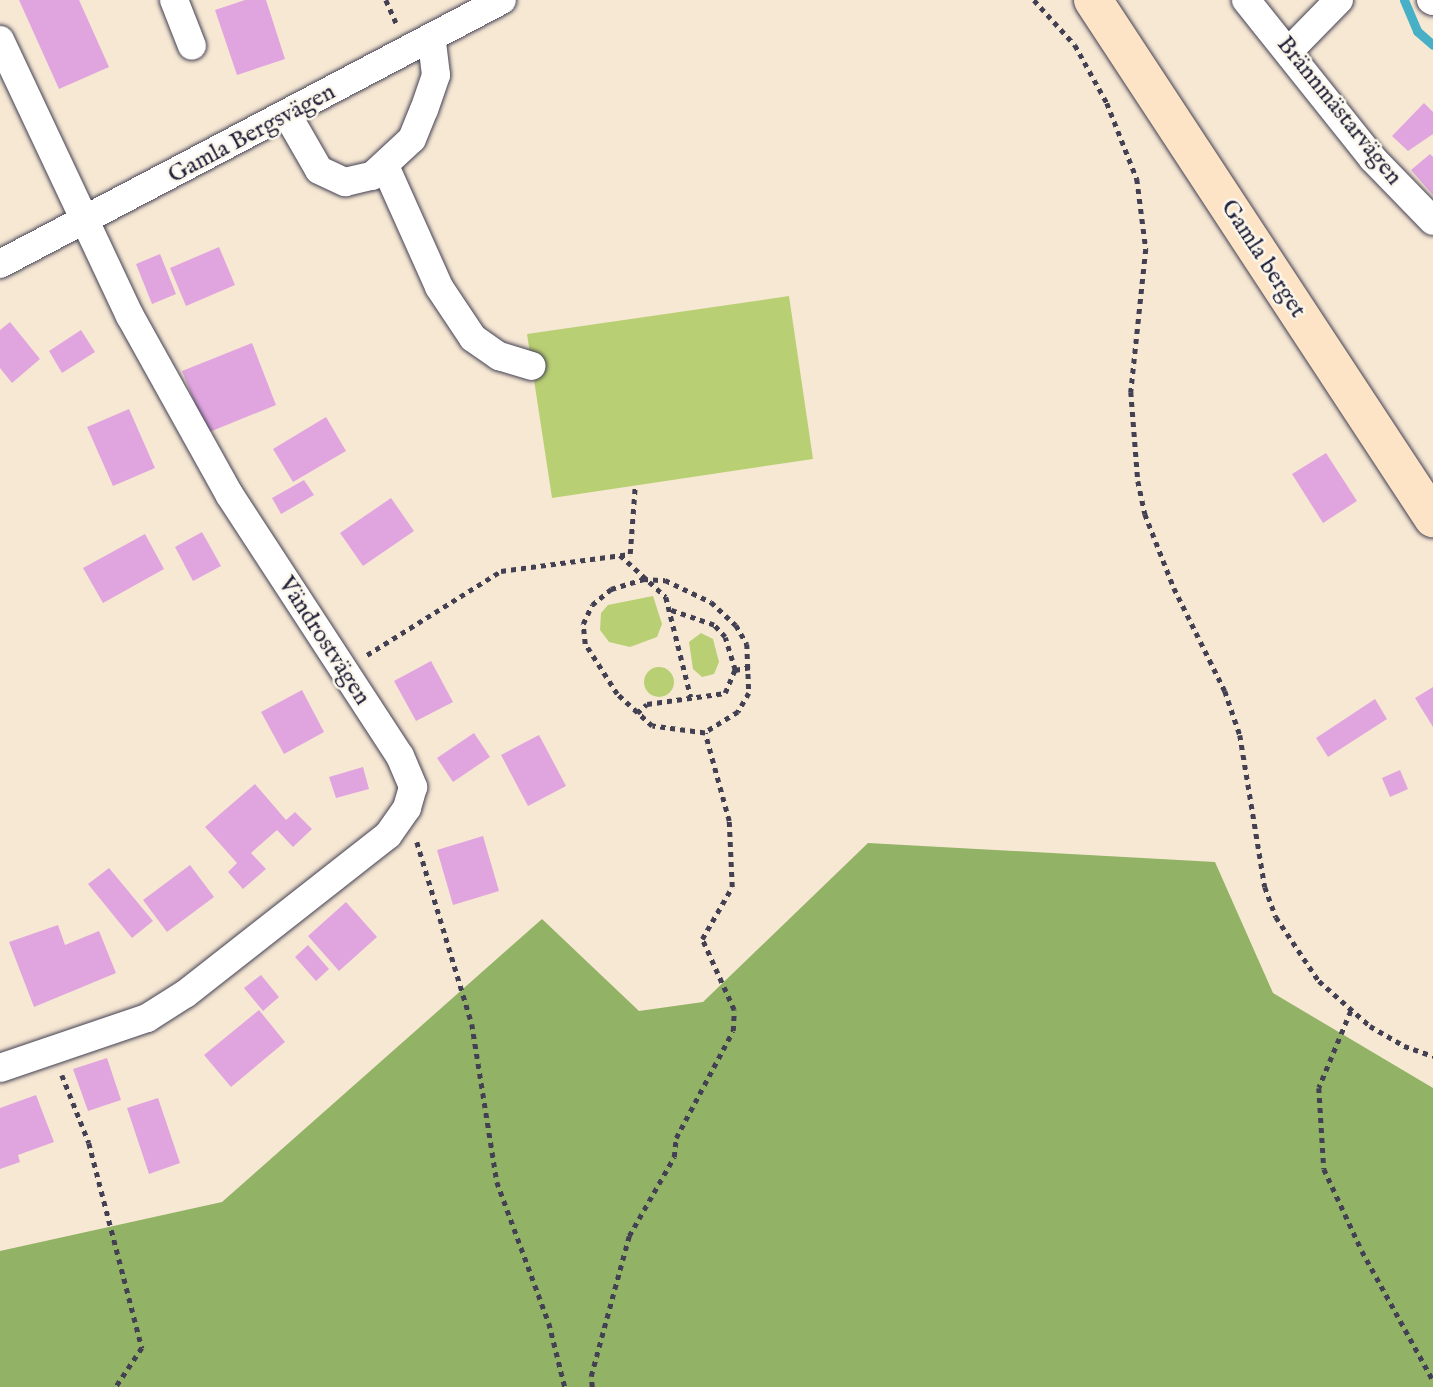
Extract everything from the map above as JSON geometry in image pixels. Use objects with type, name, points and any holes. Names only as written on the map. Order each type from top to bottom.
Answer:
[{"type":"main road","name":"Gamla berget","points":[[1093,0],[1422,482],[1433,518]]},
{"type":"street","points":[[174,0],[192,46]]},
{"type":"street","name":"Gamla Bergsvägen","points":[[0,264],[288,116],[502,0]]},
{"type":"street","name":"Brännmästarvägen","points":[[1246,0],[1290,50],[1373,159],[1433,221]]},
{"type":"street","points":[[1290,50],[1339,0]]},
{"type":"street","points":[[288,116],[319,170],[345,182],[372,176],[412,139],[436,75],[431,37]]},
{"type":"street","name":"Vändrostvägen","points":[[0,40],[88,220],[130,316],[229,494],[400,755],[413,787],[407,808]]},
{"type":"street","points":[[385,166],[439,287],[473,338],[499,356],[532,366]]},
{"type":"street","points":[[0,1068],[147,1018],[185,994],[388,835],[407,808]]},
{"type":"path","points":[[1034,0],[1075,45],[1107,103],[1137,180],[1146,249],[1131,392],[1132,444],[1145,514],[1174,588],[1225,691],[1240,735],[1265,887],[1276,917],[1319,981],[1351,1011],[1404,1046],[1433,1056]]},
{"type":"path","points":[[341,668],[501,571],[630,554],[635,486]]},
{"type":"path","points":[[620,555],[643,579],[666,597],[691,697]]},
{"type":"path","points":[[643,579],[665,580],[712,601],[736,625],[747,644],[751,667],[749,693],[738,712],[705,733],[652,726],[636,713],[594,663],[585,644],[583,624],[592,605],[611,589],[643,579]]},
{"type":"path","points":[[636,713],[647,704],[725,693],[735,670],[726,637],[714,625],[670,610]]},
{"type":"path","points":[[735,670],[751,667]]},
{"type":"path","points":[[592,1387],[591,1376],[629,1236],[674,1157],[676,1138],[733,1031],[734,1010],[702,939],[732,887],[729,821],[705,733]]},
{"type":"path","points":[[407,808],[472,1024],[497,1182],[549,1323],[565,1387]]},
{"type":"path","points":[[1351,1011],[1319,1088],[1324,1169],[1362,1251],[1433,1380]]},
{"type":"path","points":[[57,1050],[64,1082],[89,1143],[142,1348],[116,1387]]},
{"type":"green space","points":[[789,296],[813,459],[552,498],[527,334]]},
{"type":"green space","points":[[653,596],[662,624],[657,637],[630,647],[609,642],[600,630],[601,613],[608,605]]},
{"type":"green space","points":[[701,633],[713,639],[719,662],[714,674],[702,677],[693,669],[689,642]]},
{"type":"green space","points":[[659,667],[665,668],[673,676],[673,688],[665,696],[659,697],[653,696],[645,688],[644,682],[645,676],[653,668]]},
{"type":"green space","points":[[868,843],[1215,862],[1273,993],[1433,1088],[1433,1387],[0,1387],[0,1251],[222,1202],[542,919],[639,1011],[703,1002]]},
{"type":"building","points":[[19,0],[79,0],[109,67],[59,89]]},
{"type":"building","points":[[245,0],[266,0],[285,59],[237,75],[215,10]]},
{"type":"building","points":[[1424,103],[1433,112],[1433,134],[1408,151],[1392,136]]},
{"type":"building","points":[[1430,154],[1433,157],[1433,195],[1411,170]]},
{"type":"building","points":[[219,247],[235,285],[186,306],[170,268]]},
{"type":"building","points":[[160,254],[176,294],[152,304],[136,264]]},
{"type":"building","points":[[10,322],[40,359],[12,383],[0,368],[0,330]]},
{"type":"building","points":[[81,330],[95,352],[62,373],[49,351]]},
{"type":"building","points":[[252,343],[276,405],[207,433],[182,371]]},
{"type":"building","points":[[129,409],[155,468],[113,486],[87,427]]},
{"type":"building","points":[[326,417],[346,451],[293,482],[273,449]]},
{"type":"building","points":[[1326,453],[1357,501],[1323,523],[1292,474]]},
{"type":"building","points":[[304,480],[314,495],[281,514],[272,498]]},
{"type":"building","points":[[391,498],[414,531],[363,566],[340,533]]},
{"type":"building","points":[[202,532],[221,566],[193,581],[175,547]]},
{"type":"building","points":[[145,534],[164,569],[103,603],[83,568]]},
{"type":"building","points":[[431,661],[453,702],[416,721],[394,681]]},
{"type":"building","points":[[1433,687],[1433,727],[1415,698]]},
{"type":"building","points":[[302,690],[324,732],[284,754],[261,712]]},
{"type":"building","points":[[1375,699],[1387,719],[1328,757],[1316,738]]},
{"type":"building","points":[[474,733],[490,757],[453,782],[437,758]]},
{"type":"building","points":[[539,735],[566,786],[528,806],[501,755]]},
{"type":"building","points":[[363,767],[369,789],[336,798],[329,777]]},
{"type":"building","points":[[1400,770],[1408,789],[1390,797],[1382,778]]},
{"type":"building","points":[[255,784],[286,820],[295,812],[312,829],[293,847],[277,830],[251,853],[266,869],[243,889],[228,872],[237,863],[205,827]]},
{"type":"building","points":[[483,836],[499,891],[453,905],[437,850]]},
{"type":"building","points":[[190,865],[214,897],[167,932],[143,900]]},
{"type":"building","points":[[109,868],[153,921],[132,938],[88,884]]},
{"type":"building","points":[[346,902],[377,937],[339,971],[308,936]]},
{"type":"building","points":[[58,925],[65,945],[99,931],[116,973],[34,1007],[9,942]]},
{"type":"building","points":[[308,945],[329,969],[316,981],[295,957]]},
{"type":"building","points":[[261,975],[279,997],[263,1011],[244,988]]},
{"type":"building","points":[[259,1010],[285,1042],[231,1087],[204,1055]]},
{"type":"building","points":[[107,1058],[121,1100],[88,1111],[73,1069]]},
{"type":"building","points":[[36,1095],[54,1142],[18,1155],[20,1162],[0,1169],[0,1108]]},
{"type":"building","points":[[158,1098],[180,1163],[149,1174],[127,1108]]},
{"type":"waterway","points":[[1404,0],[1417,31],[1433,45]]}]
